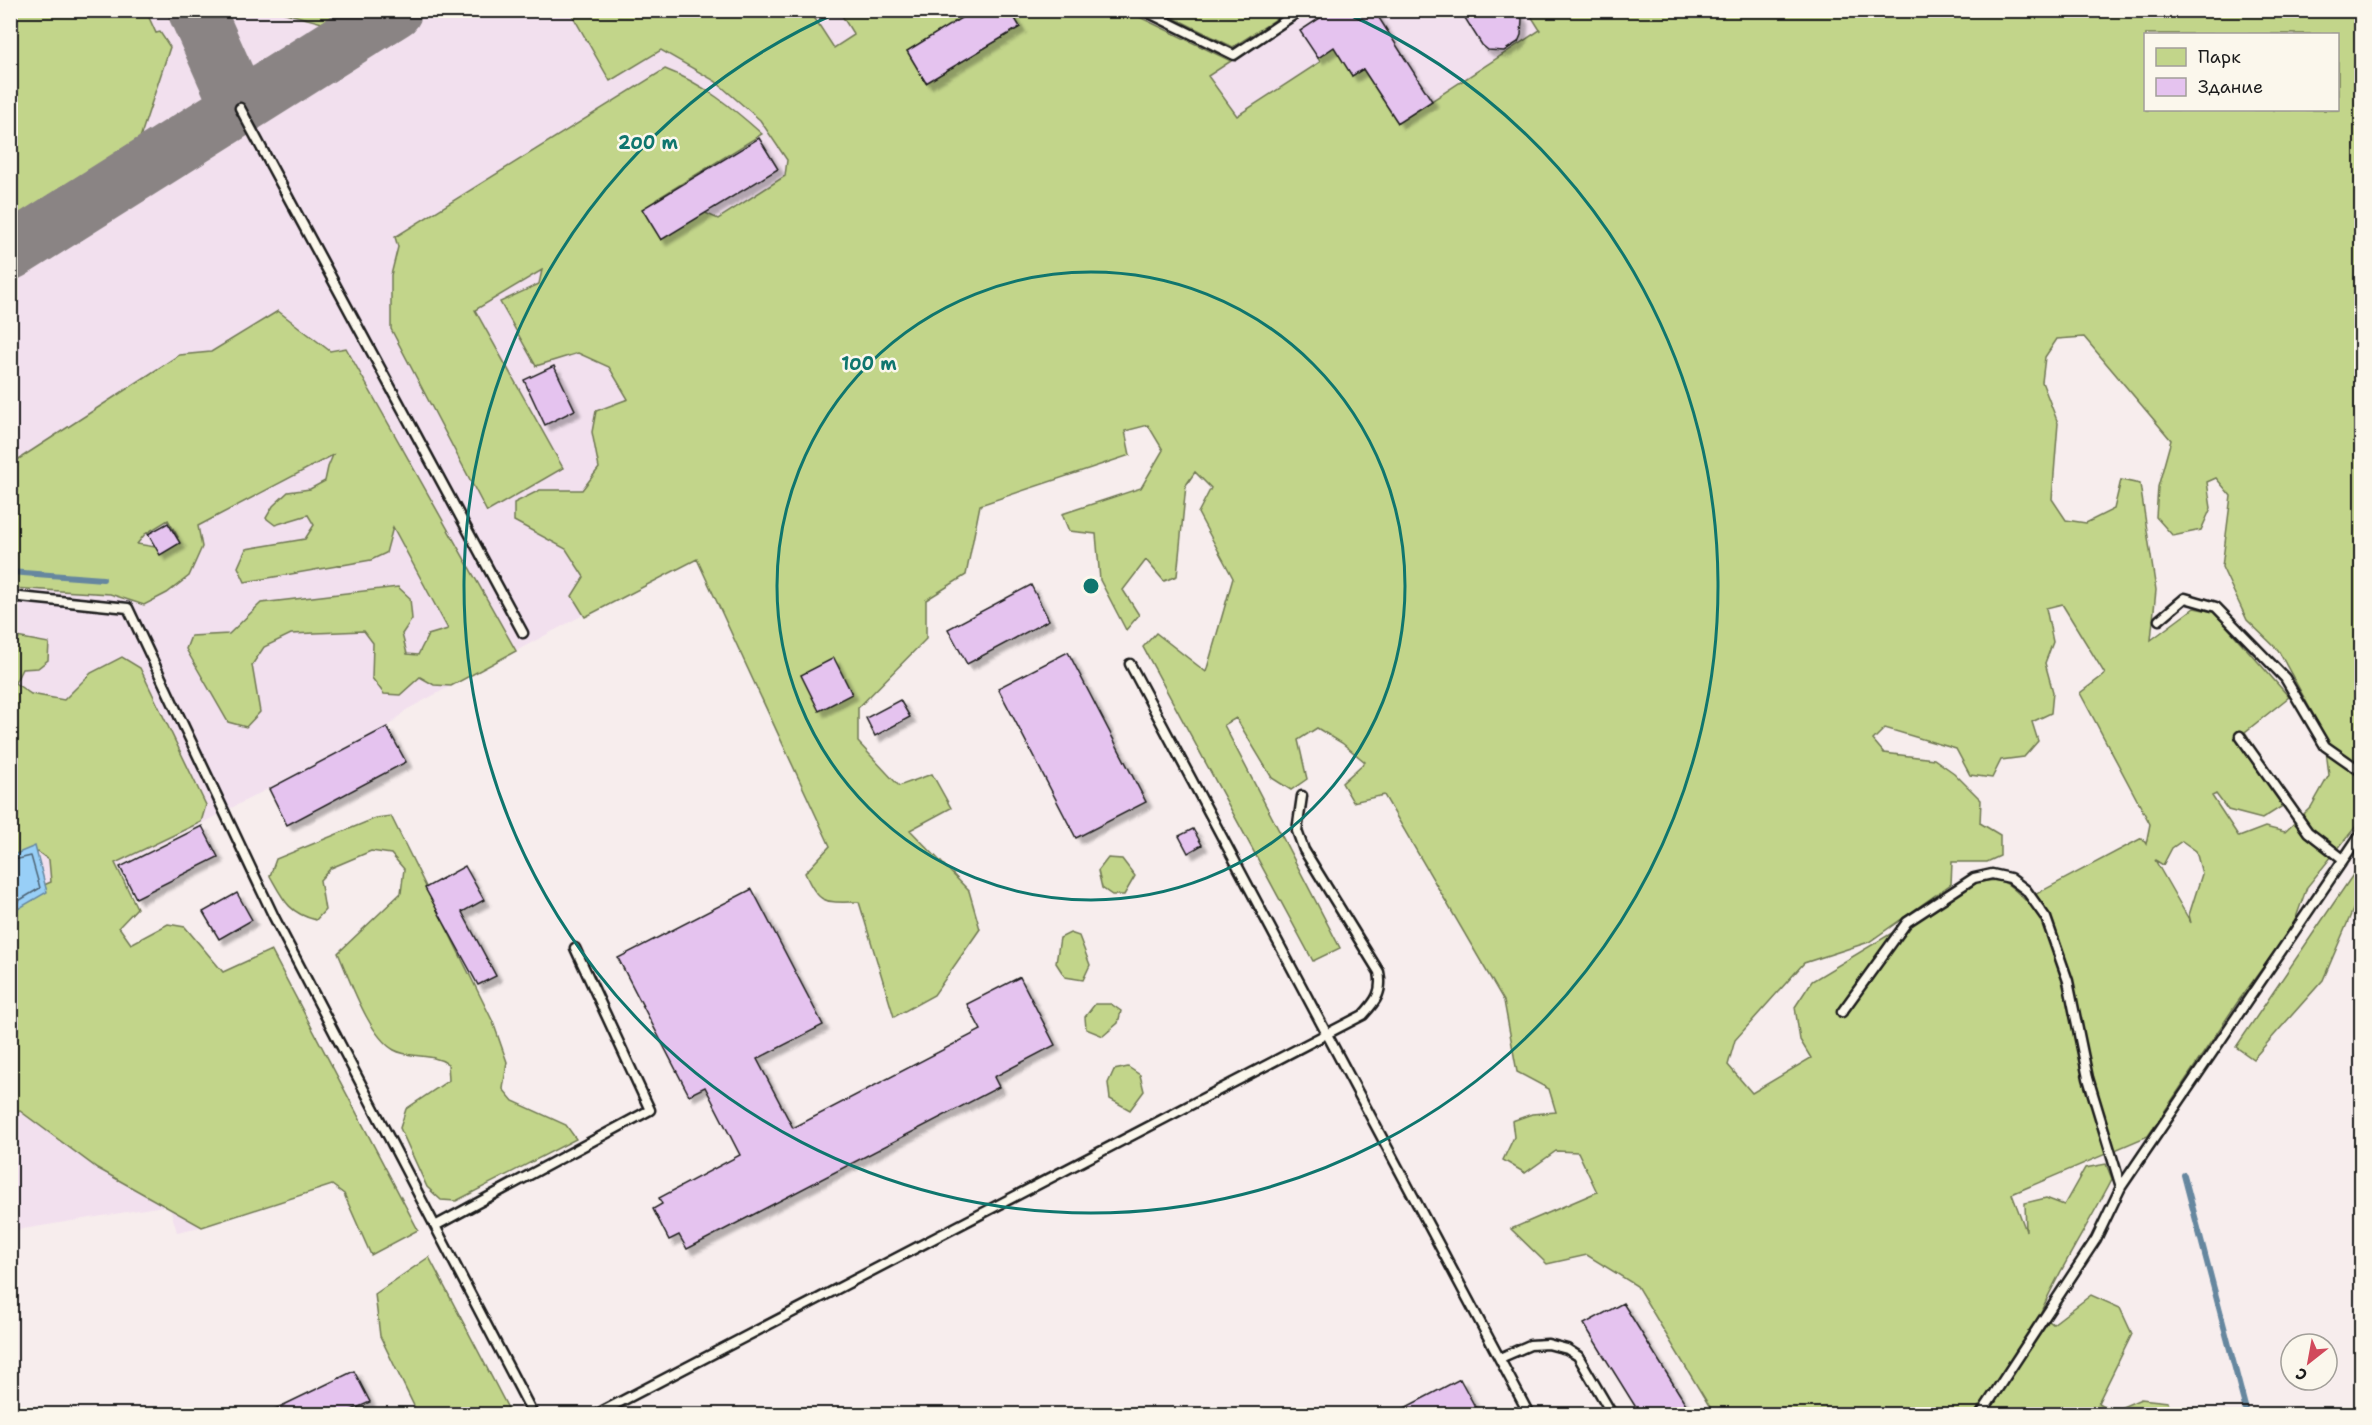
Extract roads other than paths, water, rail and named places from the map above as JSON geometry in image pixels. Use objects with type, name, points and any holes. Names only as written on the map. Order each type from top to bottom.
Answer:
[{"type":"lane","points":[[1143,10],[1234,55],[1301,10]]},
{"type":"lane","points":[[240,108],[523,633]]},
{"type":"lane","points":[[10,596],[128,608],[274,917],[533,1414]]},
{"type":"lane","points":[[2159,620],[2185,598],[2216,607],[2285,678],[2325,746],[2361,772]]},
{"type":"lane","points":[[1130,664],[1529,1414]]},
{"type":"lane","points":[[2240,736],[2308,832],[2343,860]]},
{"type":"lane","points":[[597,1414],[1363,1015],[1376,1001],[1382,986],[1379,972],[1304,850],[1297,831],[1302,796]]},
{"type":"lane","points":[[1981,1414],[2096,1239],[2121,1187],[2361,832]]},
{"type":"lane","points":[[1842,1012],[1907,922],[1974,878],[1992,874],[2010,878],[2026,890],[2046,918],[2068,981],[2088,1078],[2121,1187]]},
{"type":"lane","points":[[435,1226],[650,1110],[575,948]]},
{"type":"lane","points":[[1500,1358],[1530,1345],[1548,1344],[1567,1349],[1578,1356],[1612,1414]]},
{"type":"water","points":[[35,846],[47,892],[11,913],[11,856]]},
{"type":"waterway","points":[[10,572],[103,579]]},
{"type":"waterway","points":[[2184,1175],[2247,1414]]}]
